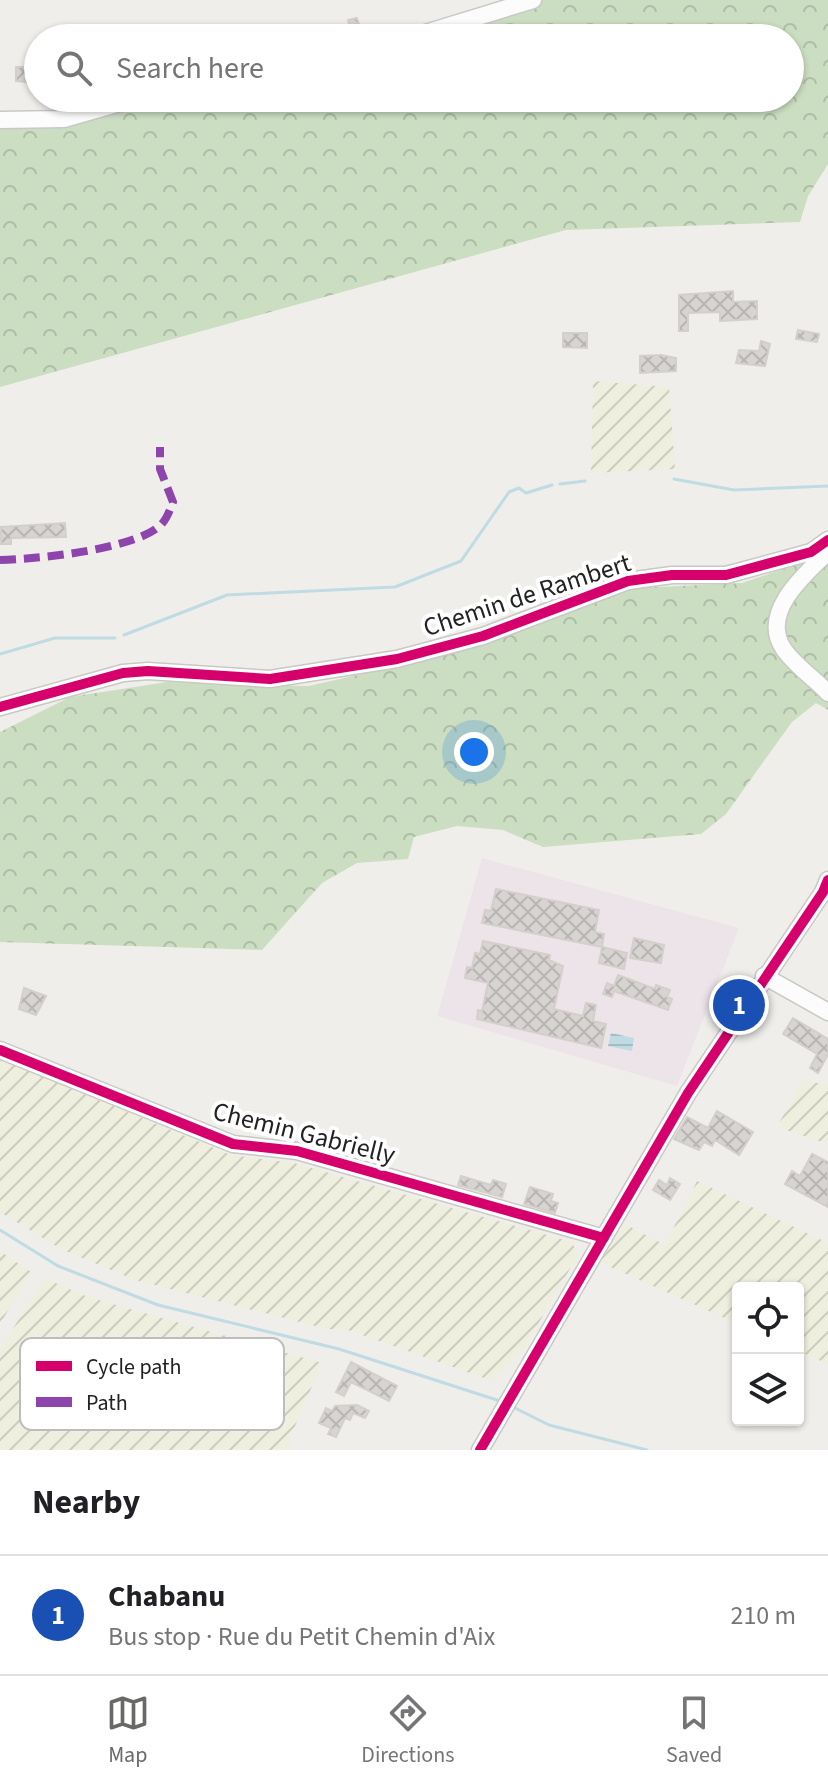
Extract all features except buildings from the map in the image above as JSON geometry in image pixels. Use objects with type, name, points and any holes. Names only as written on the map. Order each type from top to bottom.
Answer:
[{"type":"street","points":[[455,24],[533,0]]},
{"type":"street","points":[[0,120],[64,119],[88,112]]},
{"type":"street","name":"Chemin de Rambert","points":[[0,707],[123,673],[148,671],[270,679],[397,659],[483,636],[628,581],[672,575],[726,575],[811,552],[828,540]]},
{"type":"street","points":[[828,552],[796,582],[778,612],[778,633],[783,648],[828,693]]},
{"type":"street","points":[[480,1450],[688,1093],[823,892],[828,880]]},
{"type":"street","points":[[764,976],[828,1012]]},
{"type":"street","name":"Chemin Gabrielly","points":[[0,1050],[233,1144],[297,1151],[604,1238]]},
{"type":"shaded area","points":[[482,858],[739,928],[677,1086],[437,1016]]},
{"type":"green space","points":[[533,0],[828,0],[828,164],[808,196],[800,222],[566,230],[0,387],[0,120],[41,120],[76,112],[804,112],[804,24],[455,24]]},
{"type":"green space","points":[[593,381],[669,387],[675,469],[591,473]]},
{"type":"green space","points":[[828,554],[828,710],[816,703],[792,722],[726,814],[701,834],[543,847],[503,830],[457,826],[414,837],[408,859],[357,863],[322,883],[262,950],[0,942],[0,732],[70,697],[167,682],[309,686],[436,657],[636,588],[742,583]]},
{"type":"green space","points":[[0,1059],[231,1155],[294,1163],[572,1242],[578,1255],[522,1352],[490,1380],[348,1330],[327,1329],[135,1280],[61,1249],[0,1212]]},
{"type":"green space","points":[[803,1079],[828,1086],[828,1144],[777,1127]]},
{"type":"green space","points":[[697,1181],[828,1243],[828,1364],[804,1354],[804,1282],[732,1282],[732,1321],[599,1262],[623,1223],[665,1245]]},
{"type":"green space","points":[[0,1251],[31,1272],[0,1324]]},
{"type":"green space","points":[[44,1278],[88,1297],[233,1338],[20,1338],[20,1430],[284,1430],[284,1352],[322,1363],[290,1438],[289,1450],[0,1450],[0,1350]]},
{"type":"water","points":[[611,1033],[634,1038],[632,1051],[608,1046]]},
{"type":"waterway","points":[[674,479],[734,490],[828,486]]},
{"type":"waterway","points":[[560,484],[585,481]]},
{"type":"waterway","points":[[124,635],[227,595],[395,587],[461,561],[509,492],[519,488],[526,493],[552,485]]},
{"type":"waterway","points":[[0,654],[55,638],[115,638]]},
{"type":"waterway","points":[[0,1230],[58,1266],[158,1305],[339,1349],[500,1401]]},
{"type":"waterway","points":[[511,1406],[549,1425],[647,1450]]},
{"type":"marked path","points":[[0,560],[104,548],[143,536],[157,528],[165,520],[173,502],[160,469],[160,447]]},
{"type":"cycle path","points":[[0,707],[123,673],[148,671],[270,679],[397,659],[483,636],[628,581],[672,575],[726,575],[811,552],[828,540]]},
{"type":"cycle path","points":[[480,1450],[688,1093],[823,892],[828,880]]},
{"type":"cycle path","points":[[0,1050],[233,1144],[297,1151],[604,1238]]},
{"type":"place","name":"Chabanu","points":[[739,1005]]}]
